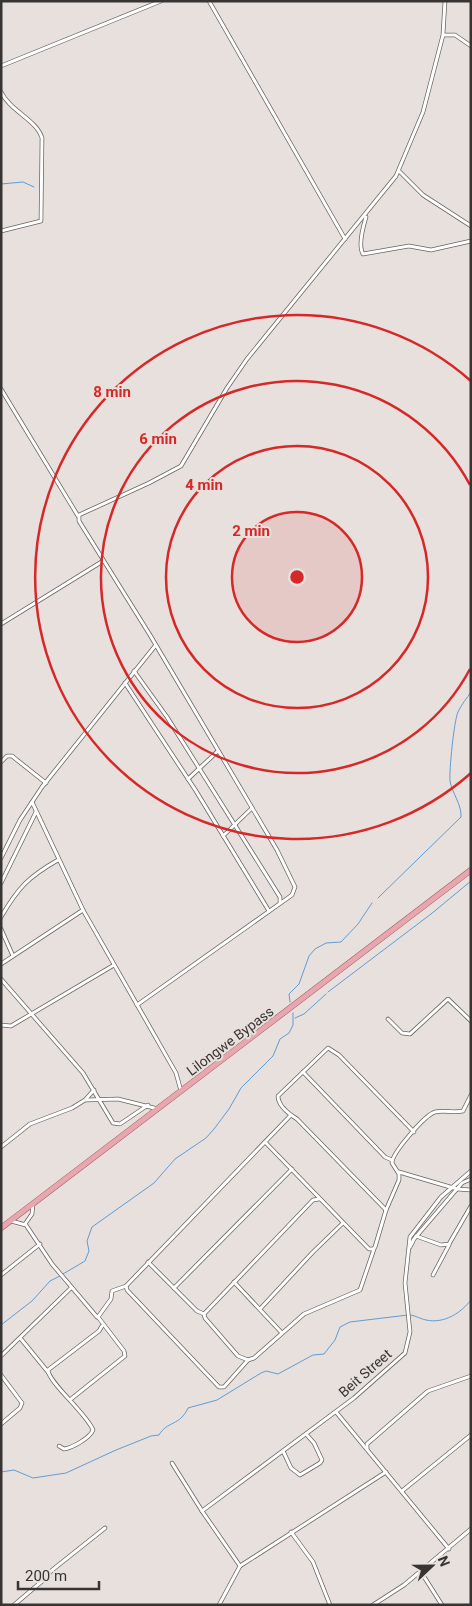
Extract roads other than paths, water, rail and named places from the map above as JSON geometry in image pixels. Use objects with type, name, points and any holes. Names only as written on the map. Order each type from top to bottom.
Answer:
[{"type":"main road","name":"Lilongwe Bypass","points":[[1,1228],[471,870]]},
{"type":"street","points":[[1,66],[161,1]]},
{"type":"street","points":[[209,1],[345,239]]},
{"type":"street","points":[[78,516],[83,511],[149,483],[181,466],[237,373],[304,287],[368,213],[399,170],[423,112],[442,35],[445,1]]},
{"type":"street","points":[[442,35],[455,35],[471,46]]},
{"type":"street","points":[[1,92],[10,106],[38,129],[42,138],[40,160],[42,219],[38,223],[1,230]]},
{"type":"street","points":[[399,170],[423,195],[471,226]]},
{"type":"street","points":[[368,213],[362,235],[361,252],[363,254],[409,246],[431,250],[471,241]]},
{"type":"street","points":[[1,390],[78,516],[103,561],[150,635],[284,861],[295,887],[292,894],[137,1006]]},
{"type":"street","points":[[1,624],[103,561]]},
{"type":"street","points":[[1,858],[20,820],[32,802],[155,646]]},
{"type":"street","points":[[134,671],[149,689],[235,824],[280,897],[280,902]]},
{"type":"street","points":[[125,682],[188,779],[269,911]]},
{"type":"street","points":[[188,779],[218,751]]},
{"type":"street","points":[[1,762],[7,756],[12,756],[46,783]]},
{"type":"street","points":[[32,802],[83,910],[176,1073],[181,1092]]},
{"type":"street","points":[[223,836],[252,808]]},
{"type":"street","points":[[1,884],[36,811]]},
{"type":"street","points":[[1,917],[18,890],[42,869],[58,860]]},
{"type":"street","points":[[1,964],[83,910]]},
{"type":"street","points":[[1,930],[13,956]]},
{"type":"street","points":[[1,1025],[11,1026],[114,965]]},
{"type":"street","points":[[1,979],[83,1073],[115,1124],[120,1124],[148,1105]]},
{"type":"street","points":[[388,1020],[402,1033],[410,1034],[448,999],[471,1022]]},
{"type":"street","points":[[386,1210],[297,1119],[290,1116],[279,1102],[278,1096],[326,1048],[330,1049],[414,1132]]},
{"type":"street","points":[[126,1286],[132,1296],[219,1387],[224,1387],[248,1360],[254,1358],[281,1332],[308,1312],[360,1290],[386,1210],[399,1180],[398,1172],[392,1160],[385,1157],[304,1072]]},
{"type":"street","points":[[85,1100],[94,1090]]},
{"type":"street","points":[[392,1160],[414,1132],[432,1114],[463,1111],[471,1095]]},
{"type":"street","points":[[1,1147],[32,1122],[58,1114],[85,1100],[99,1098],[118,1099],[159,1109]]},
{"type":"street","points":[[98,1317],[111,1299],[114,1290],[126,1286],[290,1116]]},
{"type":"street","points":[[265,1142],[369,1249],[374,1248]]},
{"type":"street","points":[[174,1288],[292,1169]]},
{"type":"street","name":"Beit Street","points":[[449,1549],[336,1412],[354,1398],[407,1348],[410,1317],[405,1283],[411,1235],[451,1187],[471,1171]]},
{"type":"street","points":[[398,1172],[457,1189],[471,1190]]},
{"type":"street","points":[[408,1252],[416,1236],[457,1189],[465,1181],[471,1179]]},
{"type":"street","points":[[204,1314],[313,1200],[320,1199]]},
{"type":"street","points":[[25,1224],[32,1214],[34,1204]]},
{"type":"street","points":[[433,1275],[471,1206]]},
{"type":"street","points":[[11,1221],[25,1224],[71,1288],[98,1317],[102,1325],[124,1351],[124,1358],[71,1399]]},
{"type":"street","points":[[260,1309],[343,1223]]},
{"type":"street","points":[[416,1236],[441,1246],[449,1244]]},
{"type":"street","points":[[1,1275],[40,1244]]},
{"type":"street","points":[[148,1262],[197,1312],[204,1314]]},
{"type":"street","points":[[234,1282],[281,1332]]},
{"type":"street","points":[[1,1356],[20,1340],[71,1288]]},
{"type":"street","points":[[204,1314],[204,1318],[238,1356],[248,1360]]},
{"type":"street","points":[[48,1372],[52,1366],[100,1331],[102,1325]]},
{"type":"street","points":[[20,1340],[71,1399],[92,1428],[93,1432],[69,1448],[64,1449],[59,1446]]},
{"type":"street","points":[[1,1375],[22,1403],[20,1408],[1,1424]]},
{"type":"street","points":[[367,1449],[367,1444],[428,1391],[471,1376]]},
{"type":"street","points":[[202,1511],[336,1412]]},
{"type":"street","points":[[283,1451],[291,1468],[300,1475],[320,1463],[322,1460],[320,1455],[306,1434]]},
{"type":"street","points":[[402,1492],[471,1435]]},
{"type":"street","points":[[172,1463],[240,1566]]},
{"type":"street","points":[[219,1605],[240,1566],[386,1472]]},
{"type":"street","points":[[14,1605],[47,1577],[50,1571],[105,1528]]},
{"type":"street","points":[[373,1605],[421,1572],[471,1529]]},
{"type":"street","points":[[291,1532],[313,1562],[330,1605]]},
{"type":"street","points":[[421,1572],[442,1605]]},
{"type":"waterway","points":[[1,184],[23,182],[34,187]]},
{"type":"waterway","points":[[378,898],[461,817],[460,808],[450,781],[451,757],[458,712],[471,692]]},
{"type":"waterway","points":[[328,992],[431,914],[471,881]]},
{"type":"waterway","points":[[290,1002],[289,994],[299,984],[309,956],[315,949],[326,943],[341,942],[358,924],[372,903]]},
{"type":"waterway","points":[[295,1018],[304,1014],[326,994]]},
{"type":"waterway","points":[[63,1274],[85,1261],[89,1251],[87,1241],[92,1227],[154,1183],[175,1159],[206,1138],[214,1129],[229,1109],[241,1088],[273,1056],[280,1039],[289,1033],[293,1025],[293,1013]]},
{"type":"waterway","points":[[1,1325],[32,1301],[50,1281],[60,1276]]},
{"type":"waterway","points":[[411,1315],[424,1320],[446,1319],[457,1313],[471,1300]]},
{"type":"waterway","points":[[1,1472],[14,1470],[33,1478],[66,1473],[116,1450],[151,1436],[159,1435],[166,1427],[181,1418],[188,1408],[217,1400],[261,1373],[266,1371],[278,1374],[313,1355],[324,1354],[335,1340],[340,1327],[350,1322],[408,1315]]}]
